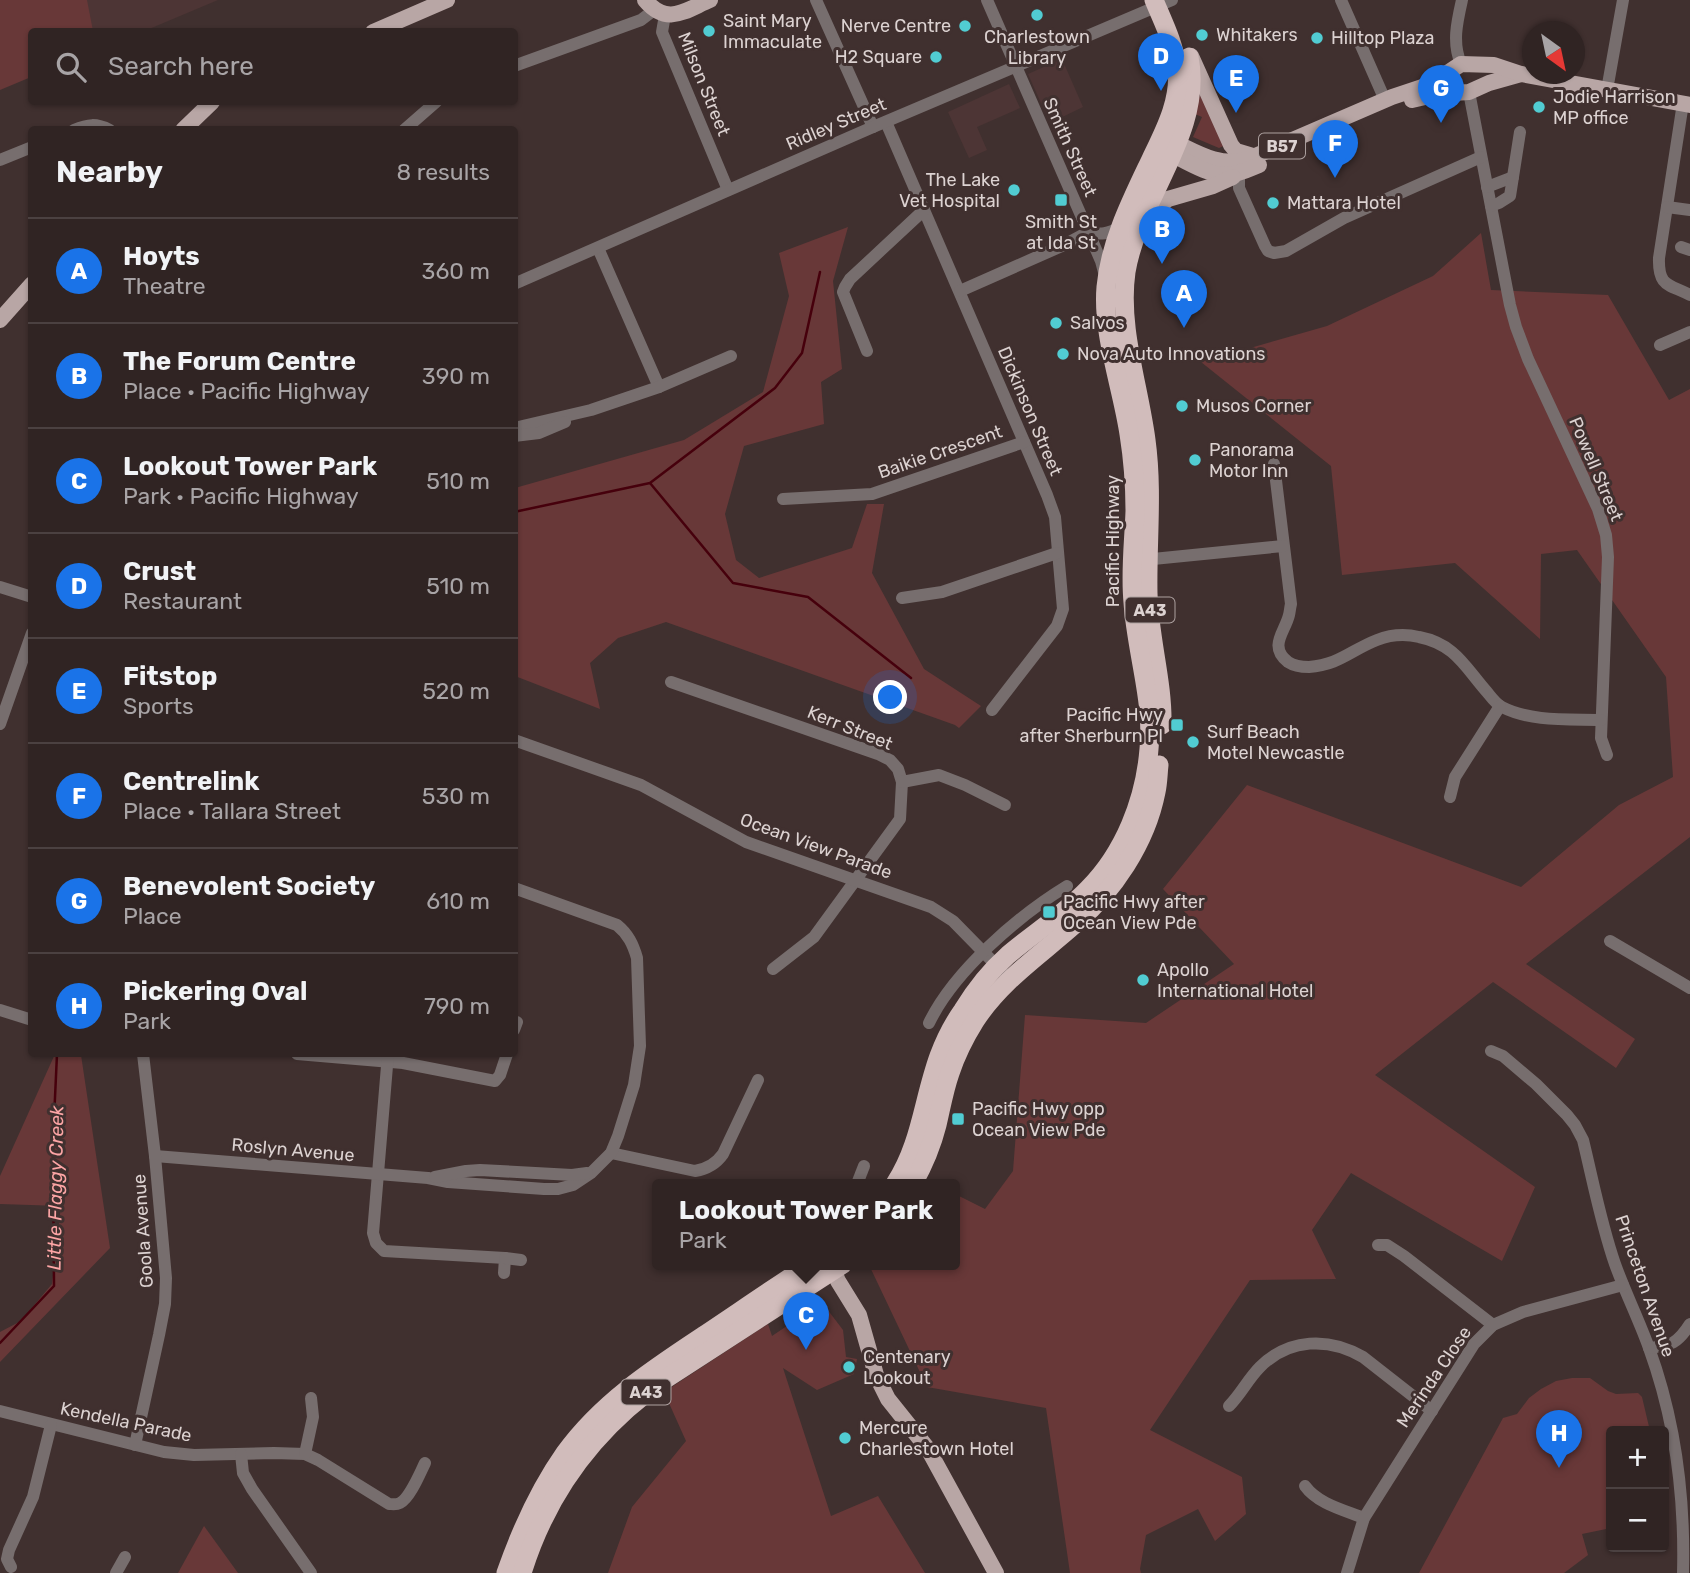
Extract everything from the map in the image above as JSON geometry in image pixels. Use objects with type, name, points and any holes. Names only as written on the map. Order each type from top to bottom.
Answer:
[{"type":"highway","name":"Pacific Highway","points":[[898,1179],[919,1134],[939,1058],[949,1033],[977,988],[997,966],[1096,906],[1127,862],[1141,836],[1156,793],[1163,715],[1148,596],[1140,560],[1129,432],[1108,330],[1106,283],[1121,227],[1188,112],[1191,70],[1187,51],[1164,2]]},
{"type":"highway","name":"Pacific Highway","points":[[1140,560],[1150,496],[1146,439],[1126,329],[1125,282],[1137,231],[1167,145],[1175,103],[1178,78],[1164,2]]},
{"type":"highway","name":"Pacific Highway","points":[[915,1179],[936,1129],[949,1075],[962,1044],[990,999],[997,966]]},
{"type":"highway","name":"A43","points":[[506,1573],[525,1522],[546,1482],[566,1451],[598,1414],[649,1372],[802,1270]]},
{"type":"highway","name":"A43","points":[[522,1573],[541,1521],[564,1480],[597,1437],[644,1394],[831,1270]]},
{"type":"main road","points":[[382,28],[447,0]]},
{"type":"main road","points":[[655,8],[674,15],[710,0]]},
{"type":"main road","points":[[1187,51],[1194,60],[1231,145],[1256,157]]},
{"type":"main road","name":"B57","points":[[1167,145],[1223,162],[1256,157],[1385,100],[1431,84],[1462,66],[1494,65],[1521,74],[1687,104]]},
{"type":"main road","points":[[1462,66],[1476,67],[1481,77],[1480,82],[1468,91],[1456,88],[1451,79],[1462,66]]},
{"type":"main road","name":"B57","points":[[1167,145],[1199,167],[1239,181],[1411,100],[1468,91],[1521,74]]},
{"type":"main road","points":[[187,126],[209,105]]},
{"type":"main road","points":[[1131,251],[1156,209],[1164,202],[1173,197],[1239,181]]},
{"type":"main road","points":[[0,320],[28,295]]},
{"type":"main road","points":[[837,1270],[859,1315],[876,1375],[888,1399],[928,1450],[996,1573]]},
{"type":"street","points":[[816,0],[873,127]]},
{"type":"street","name":"Smith Street","points":[[987,0],[1101,261],[1106,283]]},
{"type":"street","points":[[1341,0],[1385,100]]},
{"type":"street","points":[[1461,0],[1456,46],[1462,66]]},
{"type":"street","points":[[1607,90],[1623,0]]},
{"type":"street","name":"Ridley Street","points":[[518,282],[1164,2]]},
{"type":"street","points":[[518,65],[641,20],[655,8]]},
{"type":"street","name":"Milson Street","points":[[655,8],[662,32],[728,190]]},
{"type":"street","name":"Powell Street","points":[[1468,91],[1516,327],[1528,359],[1598,509],[1606,535],[1609,579],[1601,720],[1601,738],[1606,755]]},
{"type":"street","points":[[1687,104],[1658,270],[1667,285],[1690,295]]},
{"type":"street","points":[[409,126],[433,105]]},
{"type":"street","name":"Dickinson Street","points":[[887,122],[1055,517],[1063,609],[1061,616],[1057,626],[992,710]]},
{"type":"street","points":[[85,126],[103,126]]},
{"type":"street","points":[[1491,206],[1510,196],[1520,132]]},
{"type":"street","points":[[0,160],[28,149]]},
{"type":"street","points":[[1239,181],[1265,246],[1268,251],[1274,253],[1286,251],[1344,218],[1481,157]]},
{"type":"street","points":[[1487,187],[1513,177]]},
{"type":"street","points":[[1667,207],[1690,210]]},
{"type":"street","points":[[867,351],[844,292],[845,287],[850,279],[924,210]]},
{"type":"street","points":[[960,291],[1087,232],[1100,235],[1121,227]]},
{"type":"street","points":[[598,248],[659,387]]},
{"type":"street","points":[[1660,345],[1690,332]]},
{"type":"street","points":[[518,436],[539,433],[731,356]]},
{"type":"street","points":[[518,427],[591,410]]},
{"type":"street","name":"Baikie Crescent","points":[[783,499],[872,494],[1024,442]]},
{"type":"street","points":[[1275,464],[1291,604],[1289,617],[1278,641],[1281,654],[1290,664],[1302,667],[1335,663],[1378,640],[1397,635],[1416,636],[1433,640],[1451,649],[1500,706],[1538,717],[1601,720]]},
{"type":"street","points":[[1140,560],[1283,546]]},
{"type":"street","points":[[902,598],[942,592],[1057,553]]},
{"type":"street","points":[[0,587],[28,596]]},
{"type":"street","points":[[0,724],[28,644]]},
{"type":"street","name":"Kerr Street","points":[[671,682],[878,754],[890,760],[898,769],[902,782]]},
{"type":"street","points":[[1450,797],[1455,777],[1500,706]]},
{"type":"street","name":"Ocean View Parade","points":[[518,741],[641,785],[746,842],[931,907],[953,922],[997,966]]},
{"type":"street","points":[[773,969],[814,937],[900,819],[902,782],[939,775],[1005,805]]},
{"type":"street","name":"Pacific Highway","points":[[929,1023],[944,996],[997,966],[1025,915],[1067,886]]},
{"type":"street","name":"Roslyn Avenue","points":[[155,1156],[558,1189],[573,1185],[591,1173],[611,1153],[634,1085],[640,1046],[639,971],[634,946],[617,925],[518,889]]},
{"type":"street","points":[[1610,942],[1690,988]]},
{"type":"street","points":[[0,1010],[28,1019]]},
{"type":"street","name":"Princeton Avenue","points":[[1491,1051],[1514,1065],[1562,1110],[1583,1140],[1609,1246],[1649,1348],[1676,1444],[1682,1501],[1683,1573]]},
{"type":"street","name":"Goola Avenue","points":[[135,1445],[165,1304],[166,1278],[143,1057]]},
{"type":"street","points":[[365,1057],[388,1058],[495,1081],[506,1057]]},
{"type":"street","points":[[388,1058],[373,1233],[376,1243],[384,1251],[521,1259]]},
{"type":"street","points":[[611,1153],[695,1171],[704,1169],[719,1160],[723,1154],[758,1080]]},
{"type":"street","points":[[859,1179],[864,1166]]},
{"type":"street","points":[[1378,1245],[1387,1245],[1404,1256],[1493,1325]]},
{"type":"street","points":[[504,1273],[505,1258]]},
{"type":"street","name":"Merinda Close","points":[[1347,1573],[1364,1518],[1474,1344],[1493,1325],[1523,1312],[1623,1284]]},
{"type":"street","points":[[1649,1348],[1671,1345],[1690,1324]]},
{"type":"street","points":[[1228,1406],[1238,1397],[1253,1375],[1272,1357],[1283,1350],[1322,1342],[1344,1347],[1363,1357],[1432,1411]]},
{"type":"street","points":[[312,1398],[313,1417],[306,1454],[388,1504],[400,1503],[407,1496],[425,1464]]},
{"type":"street","name":"Kendella Parade","points":[[0,1410],[164,1452],[194,1455],[306,1454]]},
{"type":"street","points":[[12,1571],[7,1559],[9,1550],[33,1497],[51,1424]]},
{"type":"street","points":[[241,1454],[245,1478],[311,1573]]},
{"type":"street","points":[[1305,1486],[1309,1492],[1326,1503],[1364,1518]]},
{"type":"street","points":[[116,1573],[125,1557]]},
{"type":"shaded area","points":[[0,0],[87,0],[92,28],[28,28],[28,78],[0,90]]},
{"type":"shaded area","points":[[77,0],[218,0],[152,28],[82,28]]},
{"type":"shaded area","points":[[1062,59],[1083,107],[1050,123],[1028,74]]},
{"type":"shaded area","points":[[1009,84],[1020,108],[977,127],[987,150],[969,158],[948,112]]},
{"type":"shaded area","points":[[1200,95],[1226,145],[1219,148],[1193,137],[1202,117],[1195,114]]},
{"type":"shaded area","points":[[848,227],[833,281],[842,369],[821,382],[824,424],[744,446],[725,514],[736,560],[759,578],[852,548],[867,504],[884,504],[872,573],[924,669],[981,706],[959,728],[666,622],[618,638],[590,663],[600,709],[518,677],[518,487],[684,440],[763,392],[789,296],[779,253]]},
{"type":"shaded area","points":[[1481,233],[1491,290],[1608,295],[1669,400],[1690,389],[1690,837],[1526,964],[1635,1039],[1616,1068],[1493,982],[1375,1075],[1535,1187],[1502,1261],[1351,1173],[1312,1230],[1336,1279],[1250,1280],[1150,1430],[1242,1477],[1246,1514],[1215,1541],[1198,1509],[1146,1535],[1141,1573],[1070,1573],[1046,1408],[927,1387],[871,1270],[960,1270],[960,1196],[985,1209],[1013,1171],[1025,1015],[1146,1023],[1234,964],[1163,889],[1247,785],[1521,887],[1619,805],[1673,777],[1666,677],[1577,550],[1541,554],[1540,639],[1455,563],[1342,575],[1331,466],[1201,362],[1327,326],[1433,276]]},
{"type":"shaded area","points":[[54,1057],[81,1057],[110,1248],[0,1362],[0,1332],[21,1321],[52,1284],[61,1206],[0,1204],[0,1176]]},
{"type":"shaded area","points":[[818,1305],[824,1305],[843,1330],[846,1357],[857,1359],[854,1374],[817,1390],[783,1368],[831,1516],[878,1496],[925,1573],[608,1573],[632,1507],[686,1441],[664,1392],[768,1324],[772,1336]]},
{"type":"shaded area","points":[[1590,1378],[1616,1394],[1638,1393],[1642,1397],[1649,1426],[1606,1426],[1606,1529],[1582,1534],[1588,1555],[1564,1573],[1419,1573],[1503,1418],[1517,1414],[1529,1398],[1556,1381]]},
{"type":"shaded area","points":[[204,1526],[238,1573],[178,1573]]},
{"type":"waterway","points":[[518,511],[650,483],[775,388],[802,353],[820,272]]},
{"type":"waterway","points":[[650,483],[733,583],[808,597],[911,678]]},
{"type":"waterway","name":"Little Flaggy Creek","points":[[0,1343],[54,1286],[53,1141],[57,1057]]},
{"type":"place","name":"Charlestown Library","points":[[1037,15]]},
{"type":"place","name":"Nerve Centre","points":[[965,26]]},
{"type":"place","name":"Saint Mary Immaculate","points":[[709,31]]},
{"type":"place","name":"Whitakers","points":[[1202,35]]},
{"type":"place","name":"Hilltop Plaza","points":[[1317,38]]},
{"type":"place","name":"H2 Square","points":[[936,57]]},
{"type":"place","name":"Crust","points":[[1161,91]]},
{"type":"place","name":"Jodie Harrison MP office","points":[[1539,107]]},
{"type":"place","name":"Fitstop","points":[[1236,113]]},
{"type":"place","name":"Benevolent Society","points":[[1441,123]]},
{"type":"place","name":"Centrelink","points":[[1335,178]]},
{"type":"place","name":"The Lake Vet Hospital","points":[[1014,190]]},
{"type":"place","name":"Smith St at Ida St","points":[[1061,200]]},
{"type":"place","name":"Mattara Hotel","points":[[1273,203]]},
{"type":"place","name":"The Forum Centre","points":[[1162,264]]},
{"type":"place","name":"Salvos","points":[[1056,323]]},
{"type":"place","name":"Hoyts","points":[[1184,328]]},
{"type":"place","name":"Nova Auto Innovations","points":[[1063,354]]},
{"type":"place","name":"Musos Corner","points":[[1182,406]]},
{"type":"place","name":"Panorama Motor Inn","points":[[1195,460]]},
{"type":"place","name":"Pacific Hwy after Sherburn Pl","points":[[1177,725]]},
{"type":"place","name":"Surf Beach Motel Newcastle","points":[[1193,742]]},
{"type":"place","name":"Pacific Hwy after Ocean View Pde","points":[[1049,912]]},
{"type":"place","name":"Apollo International Hotel","points":[[1143,980]]},
{"type":"place","name":"Pacific Hwy opp Ocean View Pde","points":[[958,1119]]},
{"type":"place","name":"Lookout Tower Park","points":[[806,1350]]},
{"type":"place","name":"Centenary Lookout","points":[[849,1367]]},
{"type":"place","name":"Mercure Charlestown Hotel","points":[[845,1438]]},
{"type":"place","name":"Pickering Oval","points":[[1559,1468]]}]
